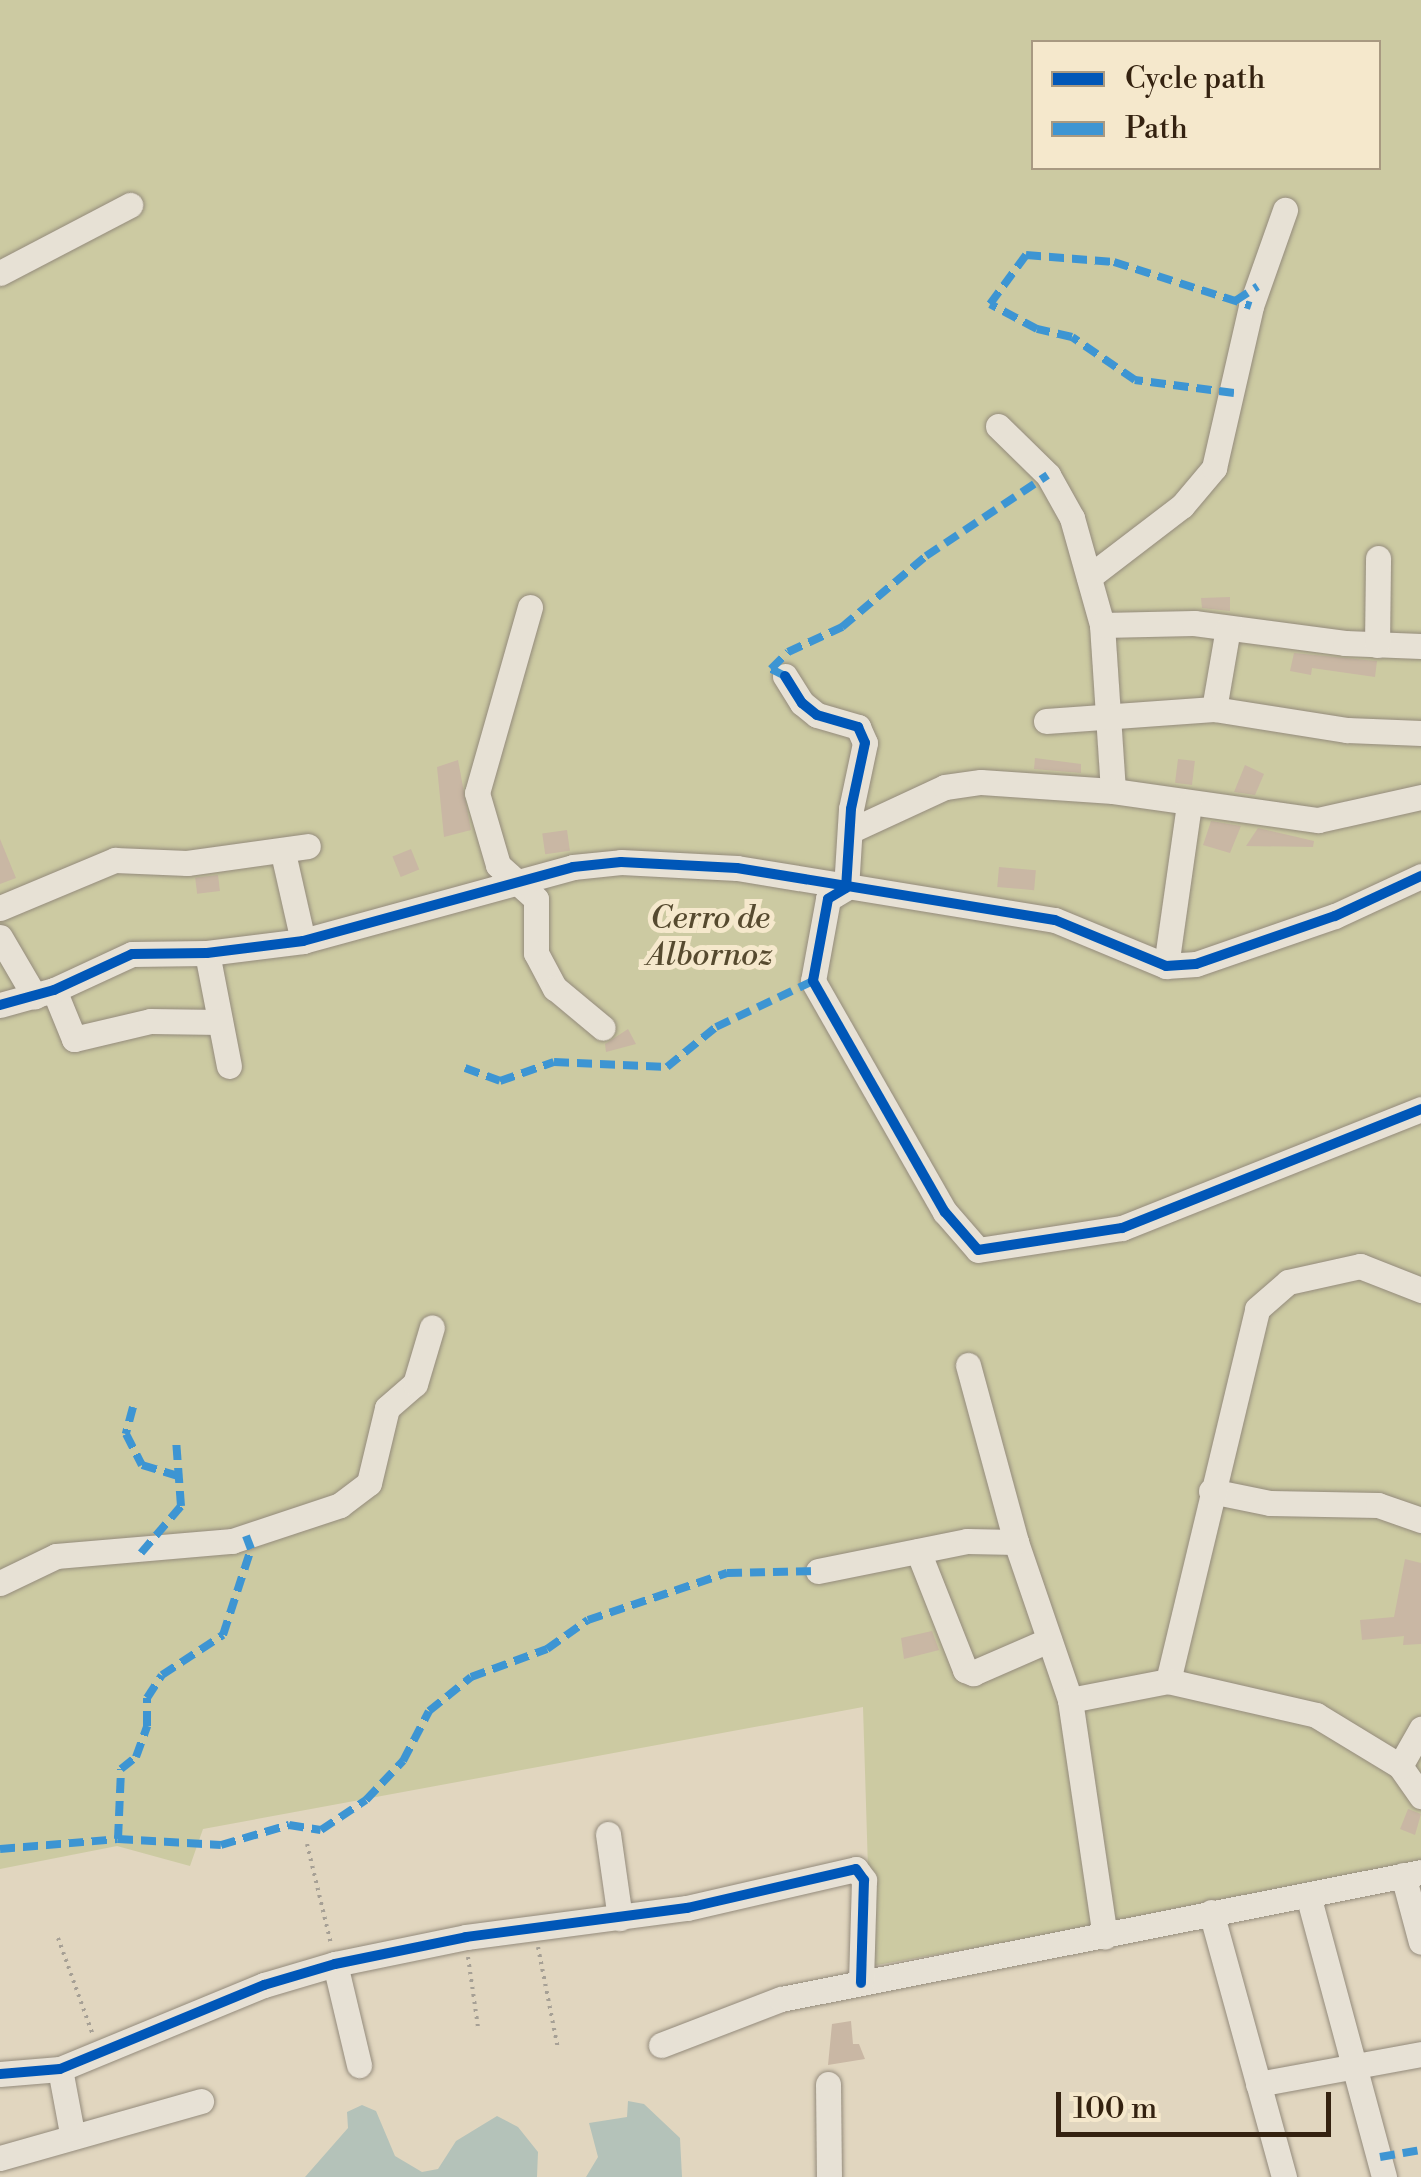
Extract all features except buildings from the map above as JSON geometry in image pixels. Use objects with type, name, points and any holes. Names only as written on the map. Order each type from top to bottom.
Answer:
[{"type":"street","points":[[0,273],[130,205]]},
{"type":"street","points":[[1088,576],[1182,506],[1214,468],[1251,306],[1285,210]]},
{"type":"street","points":[[998,426],[1048,475],[1072,518],[1102,624],[1113,791]]},
{"type":"street","points":[[1377,646],[1378,558]]},
{"type":"street","points":[[530,607],[477,793],[498,865],[522,880],[538,905],[536,953],[556,988],[603,1028]]},
{"type":"street","points":[[1102,624],[1228,628],[1377,646],[1421,646]]},
{"type":"street","points":[[1214,709],[1228,628]]},
{"type":"street","points":[[785,676],[817,715],[864,734],[846,888]]},
{"type":"street","points":[[1046,720],[1108,720],[1214,709],[1346,730],[1421,732]]},
{"type":"street","points":[[852,830],[945,787],[981,782],[1113,791],[1318,820],[1421,797]]},
{"type":"street","points":[[1166,966],[1189,804]]},
{"type":"street","points":[[0,908],[115,860],[188,863],[283,853],[308,846]]},
{"type":"street","points":[[283,853],[304,941]]},
{"type":"street","points":[[0,1005],[45,994],[132,954],[207,953],[304,941],[522,880],[621,862],[737,868],[1056,920],[1166,966],[1196,964],[1336,916],[1421,876]]},
{"type":"street","points":[[846,888],[828,899],[813,981],[953,1224],[978,1250],[1002,1252],[1122,1228],[1421,1109]]},
{"type":"street","points":[[0,937],[74,1039],[150,1021],[220,1022]]},
{"type":"street","points":[[207,953],[229,1066]]},
{"type":"street","points":[[1168,1681],[1257,1309],[1267,1295],[1311,1274],[1360,1266],[1421,1290]]},
{"type":"street","points":[[0,1583],[56,1556],[232,1541],[340,1505],[369,1483],[387,1408],[415,1384],[432,1328]]},
{"type":"street","points":[[968,1366],[1016,1542],[1070,1700],[1105,1936]]},
{"type":"street","points":[[1211,1491],[1270,1503],[1378,1505],[1421,1520]]},
{"type":"street","points":[[818,1571],[988,1539],[1016,1542]]},
{"type":"street","points":[[918,1551],[965,1670],[974,1673],[1049,1640]]},
{"type":"street","points":[[1070,1700],[1168,1681],[1316,1716],[1400,1766],[1421,1796]]},
{"type":"street","points":[[1400,1766],[1421,1728]]},
{"type":"street","points":[[608,1834],[620,1918]]},
{"type":"street","points":[[0,2074],[60,2069],[264,1984],[336,1964],[466,1937],[620,1918],[856,1868],[864,1880],[861,1983]]},
{"type":"street","points":[[661,2045],[781,2000],[1412,1874],[1421,1942]]},
{"type":"street","points":[[1308,1895],[1360,2066],[1384,2177]]},
{"type":"street","points":[[1212,1912],[1284,2177]]},
{"type":"street","points":[[336,1964],[359,2065]]},
{"type":"street","points":[[1258,2084],[1421,2054]]},
{"type":"street","points":[[60,2069],[72,2133]]},
{"type":"street","points":[[828,2084],[828,2177]]},
{"type":"street","points":[[0,2158],[72,2133],[202,2101]]},
{"type":"path","points":[[307,1844],[336,1964]]},
{"type":"path","points":[[534,1928],[558,2049]]},
{"type":"path","points":[[466,1937],[478,2027]]},
{"type":"path","points":[[58,1938],[100,2054]]},
{"type":"green space","name":"Cerro de Albornoz","points":[[0,0],[1421,0],[1421,1870],[871,1966],[863,1707],[203,1829],[190,1866],[117,1846],[0,1869]]},
{"type":"shaded area","points":[[628,2101],[644,2104],[680,2138],[682,2177],[586,2177],[598,2157],[589,2123],[627,2117]]},
{"type":"shaded area","points":[[362,2105],[376,2111],[395,2156],[422,2172],[438,2169],[456,2141],[497,2116],[518,2127],[538,2152],[537,2177],[305,2177],[348,2128],[347,2112]]},
{"type":"marked path","points":[[1234,393],[1135,380],[1072,337],[1037,329],[990,304],[1026,255],[1114,262],[1251,306]]},
{"type":"marked path","points":[[1235,301],[1258,286]]},
{"type":"marked path","points":[[785,676],[771,669],[788,652],[842,627],[926,556],[1048,475]]},
{"type":"marked path","points":[[465,1068],[500,1081],[554,1062],[667,1067],[716,1027],[813,981]]},
{"type":"marked path","points":[[133,1407],[126,1434],[142,1465],[179,1476]]},
{"type":"marked path","points":[[141,1553],[181,1506],[176,1439]]},
{"type":"marked path","points":[[118,1839],[121,1769],[136,1757],[147,1726],[147,1698],[162,1675],[223,1635],[251,1549],[246,1536]]},
{"type":"marked path","points":[[0,1849],[118,1839],[221,1845],[289,1825],[321,1830],[366,1800],[403,1761],[429,1711],[471,1677],[547,1649],[588,1620],[727,1573],[818,1571]]},
{"type":"marked path","points":[[1380,2157],[1421,2150]]},
{"type":"cycle path","points":[[785,676],[802,703],[817,715],[858,727],[865,743],[851,809],[846,888],[828,899],[813,981],[945,1212],[978,1250],[1122,1228],[1421,1109]]},
{"type":"cycle path","points":[[0,1005],[54,990],[132,954],[207,953],[303,941],[573,867],[621,862],[737,868],[1055,920],[1166,966],[1196,964],[1335,916],[1421,876]]},
{"type":"cycle path","points":[[0,2074],[60,2069],[264,1985],[335,1964],[466,1937],[687,1908],[856,1869],[864,1880],[861,1983]]}]
